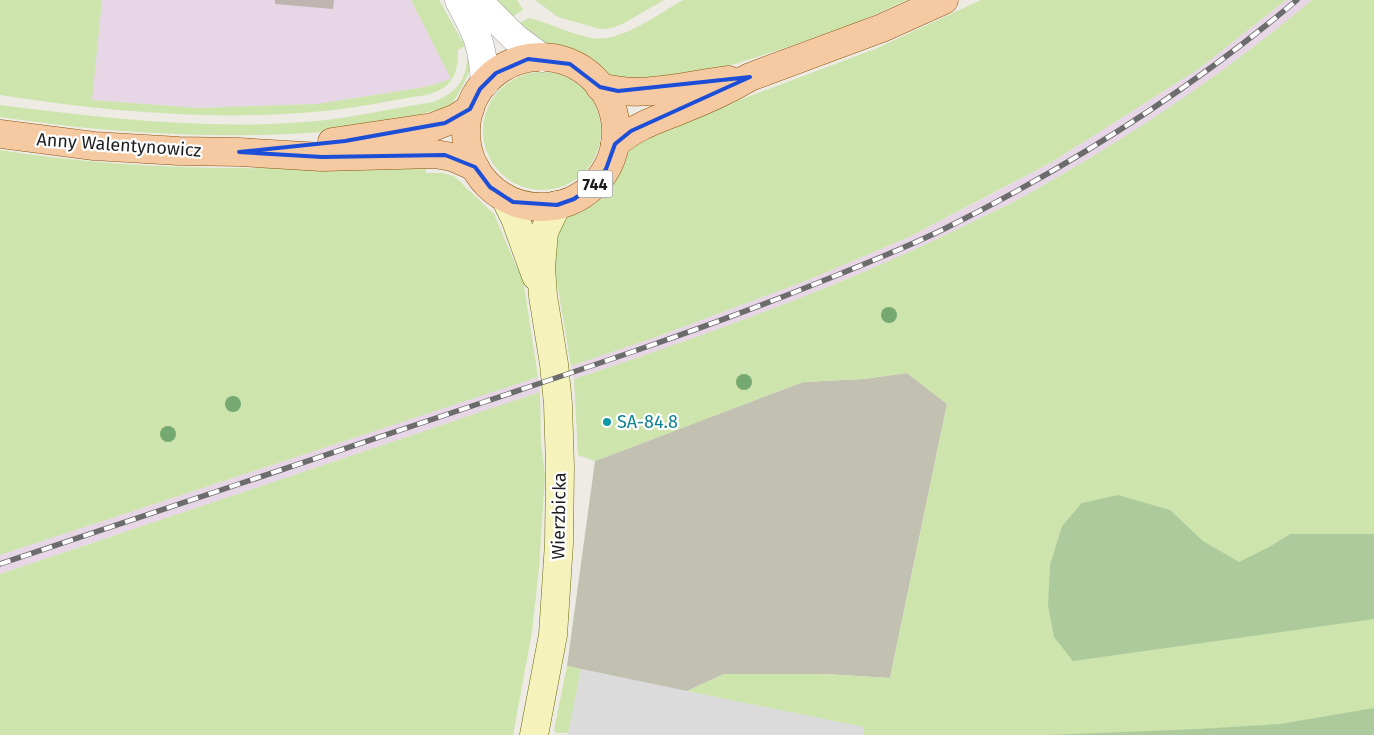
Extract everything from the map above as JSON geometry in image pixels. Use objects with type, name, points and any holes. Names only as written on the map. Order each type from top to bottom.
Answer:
[{"type":"main road","points":[[615,144],[641,126],[708,99],[750,77],[882,28],[944,0]]},
{"type":"main road","name":"744","points":[[542,58],[570,64],[586,73],[600,87],[608,98],[614,117],[615,144],[606,169],[595,184],[582,195],[557,205],[530,206],[505,198],[485,182],[475,167],[469,151],[466,134],[470,109],[476,95],[485,82],[502,69],[514,63],[542,58]]},
{"type":"main road","points":[[600,87],[618,92],[644,92],[750,77]]},
{"type":"main road","name":"Anny Walentynowicz","points":[[239,152],[345,141],[433,127],[456,118],[470,109]]},
{"type":"main road","name":"Anny Walentynowicz","points":[[0,134],[94,146],[179,151],[239,152],[322,157],[436,154],[452,157],[475,167]]},
{"type":"main road","name":"Wierzbicka","points":[[505,198],[515,218],[543,296]]},
{"type":"main road","name":"Wierzbicka","points":[[534,735],[553,635],[560,518],[558,404],[554,364],[543,296],[541,267],[544,232],[557,205]]},
{"type":"street","points":[[460,0],[480,40],[485,82]]},
{"type":"street","name":"744","points":[[477,0],[515,38],[542,58]]},
{"type":"highlighted area","points":[[528,59],[570,64],[600,87],[618,91],[750,77],[631,131],[615,144],[606,169],[595,184],[574,199],[557,205],[513,202],[490,187],[475,167],[445,155],[322,157],[239,152],[345,141],[445,123],[470,109],[480,89],[496,73]]},
{"type":"shaded area","points":[[102,0],[411,0],[452,79],[425,87],[317,104],[198,108],[91,100]]},
{"type":"shaded area","points":[[1286,0],[1312,0],[1203,85],[1121,140],[1027,195],[920,248],[801,298],[676,345],[574,379],[571,366],[656,337],[808,280],[909,237],[1052,162],[1200,68]]},
{"type":"shaded area","points":[[907,373],[947,404],[890,678],[825,674],[724,674],[687,691],[567,666],[595,461],[803,382],[864,379]]},
{"type":"shaded area","points":[[538,377],[540,392],[0,574],[0,555]]},
{"type":"shaded area","points":[[581,669],[864,727],[863,735],[567,735]]},
{"type":"green space","points":[[0,0],[102,0],[92,100],[198,108],[317,104],[425,87],[451,79],[411,0],[439,0],[465,46],[458,50],[457,67],[452,80],[442,89],[426,95],[341,109],[274,115],[195,115],[117,110],[0,95]]},
{"type":"green space","points":[[495,0],[517,0],[523,10],[510,18]]},
{"type":"green space","points":[[535,0],[664,0],[624,23],[612,28],[600,29],[558,17]]},
{"type":"green space","points":[[683,0],[907,0],[858,22],[782,49],[719,69],[671,80],[612,79],[594,62],[570,51],[540,43],[515,26],[529,18],[584,36],[603,38],[627,32]]},
{"type":"green space","points":[[981,0],[1286,0],[1200,68],[1052,162],[909,237],[808,280],[656,337],[571,366],[552,252],[561,222],[604,194],[622,169],[630,147],[646,135],[875,49]]},
{"type":"green space","points":[[1312,0],[1374,0],[1374,735],[863,735],[864,727],[687,691],[724,674],[825,674],[890,678],[947,404],[907,373],[864,379],[803,382],[595,461],[578,455],[574,379],[724,327],[823,289],[920,247],[1013,202],[1066,173],[1175,104],[1245,54]]},
{"type":"green space","points":[[468,56],[469,71],[451,104],[421,114],[421,121],[368,128],[316,133],[210,135],[105,130],[0,117],[0,105],[158,122],[238,125],[317,121],[361,115],[438,100],[448,95],[460,83],[466,70]]},
{"type":"green space","points":[[542,72],[565,76],[584,89],[597,108],[601,131],[597,154],[584,173],[565,186],[542,190],[519,186],[500,173],[487,154],[483,131],[487,108],[500,89],[519,76]]},
{"type":"green space","points":[[0,150],[85,161],[227,168],[425,164],[426,173],[442,173],[454,176],[494,214],[517,268],[521,266],[538,377],[0,555]]},
{"type":"green space","points":[[540,392],[541,442],[545,476],[539,568],[532,632],[513,735],[0,735],[0,574]]},
{"type":"green space","points":[[1118,495],[1170,510],[1203,541],[1239,562],[1290,534],[1374,534],[1374,619],[1073,661],[1054,637],[1048,605],[1050,565],[1062,526],[1082,503]]},
{"type":"green space","points":[[567,666],[581,669],[568,733],[557,733],[554,730]]},
{"type":"green space","points":[[1374,708],[1374,735],[1048,735],[1280,724]]},
{"type":"building","points":[[275,0],[334,0],[333,9],[275,4]]},
{"type":"building","name":"SA-84.8","points":[[609,417],[612,425],[605,427],[603,419]]},
{"type":"railway","points":[[0,564],[641,349],[764,304],[910,245],[1037,180],[1127,125],[1214,65],[1297,0]]},
{"type":"place","name":"SA-84.8","points":[[607,422]]}]
